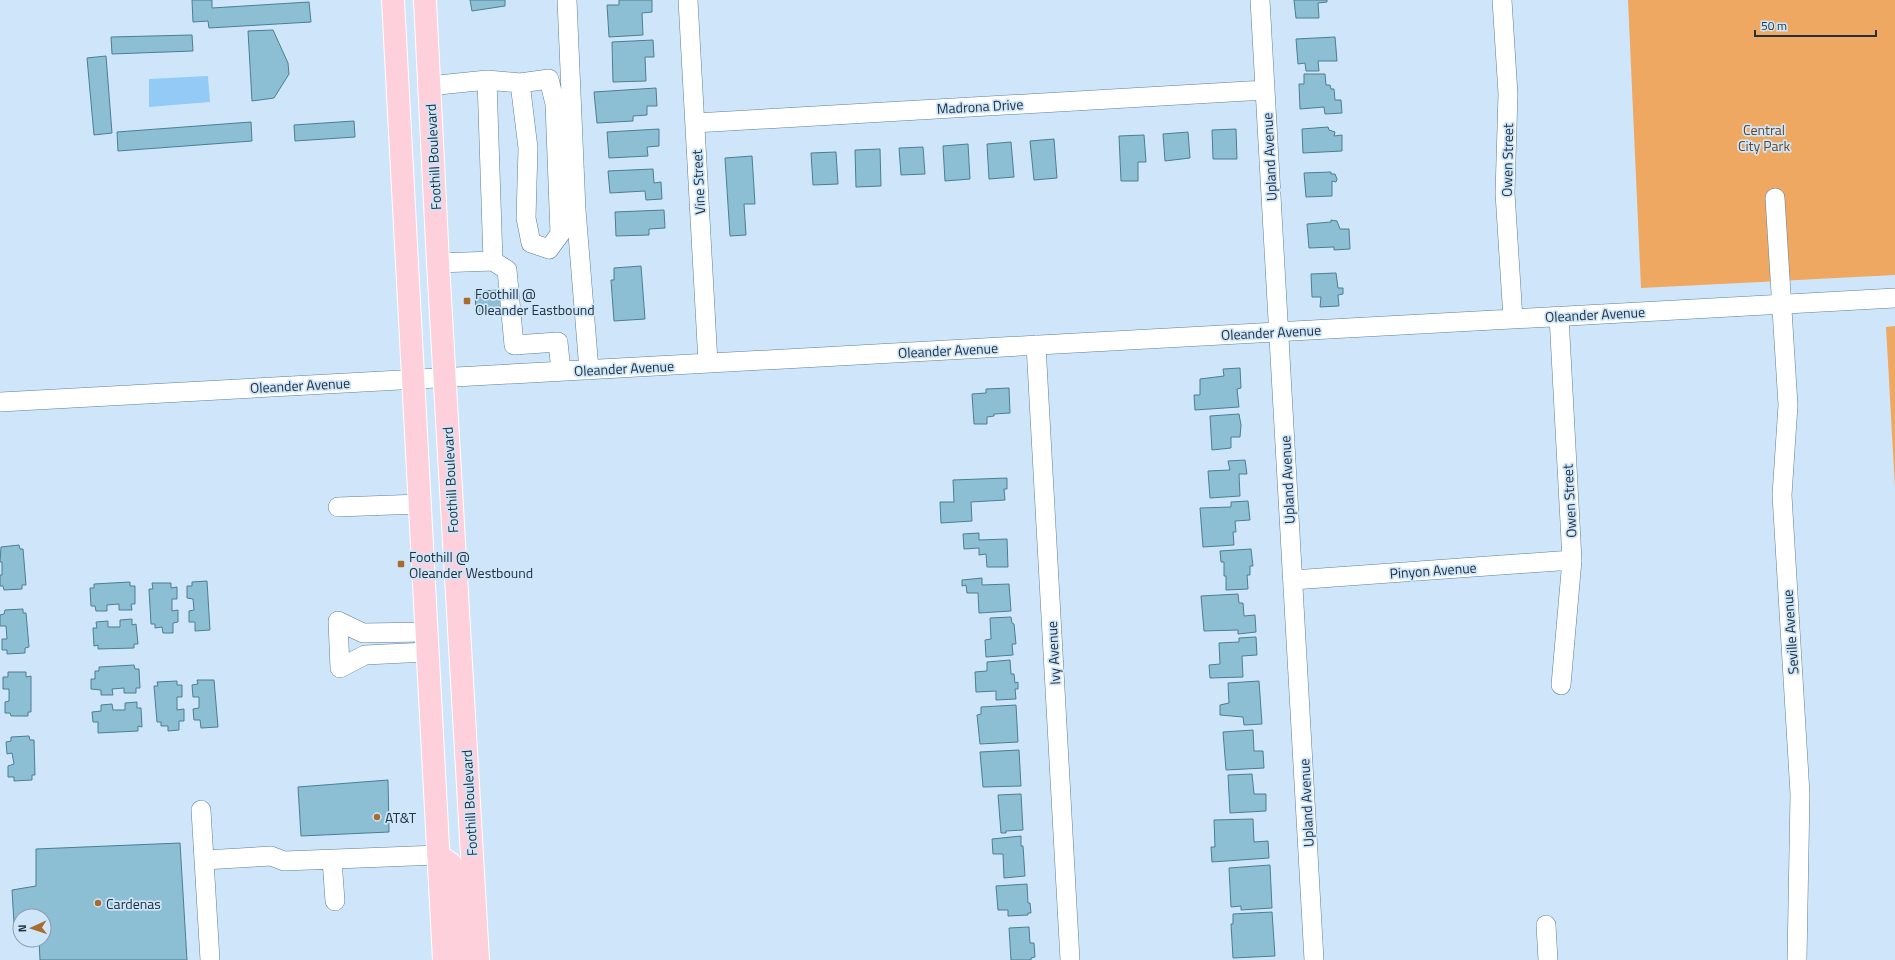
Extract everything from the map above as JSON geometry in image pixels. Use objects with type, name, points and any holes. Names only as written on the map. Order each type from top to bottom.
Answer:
[{"type":"main road","points":[[393,0],[444,960]]},
{"type":"main road","name":"Foothill Boulevard","points":[[425,0],[444,378],[478,960]]},
{"type":"main road","points":[[438,855],[451,864],[455,875],[462,960]]},
{"type":"street","points":[[566,0],[576,210],[589,370]]},
{"type":"street","name":"Vine Street","points":[[688,0],[708,363]]},
{"type":"street","name":"Upland Avenue","points":[[1260,0],[1314,960]]},
{"type":"street","name":"Owen Street","points":[[1502,0],[1508,94],[1505,193],[1513,319]]},
{"type":"street","points":[[429,86],[487,80],[520,83],[550,79],[554,104],[560,234],[549,249],[531,243],[526,218],[528,148],[520,83]]},
{"type":"street","points":[[487,80],[493,261]]},
{"type":"street","name":"Madrona Drive","points":[[695,123],[1265,90]]},
{"type":"street","name":"Seville Avenue","points":[[1775,198],[1788,404],[1782,495],[1800,794],[1797,960]]},
{"type":"street","points":[[438,263],[493,261],[507,270],[514,345],[558,342],[560,371]]},
{"type":"street","name":"Oleander Avenue","points":[[0,402],[1895,298]]},
{"type":"street","name":"Owen Street","points":[[1559,316],[1572,560],[1561,685]]},
{"type":"street","name":"Ivy Avenue","points":[[1036,345],[1070,960]]},
{"type":"street","points":[[338,507],[420,504]]},
{"type":"street","name":"Pinyon Avenue","points":[[1293,580],[1572,560]]},
{"type":"street","points":[[338,622],[363,633],[427,642],[365,655],[340,668],[338,622]]},
{"type":"street","points":[[201,810],[210,960]]},
{"type":"street","points":[[204,860],[271,856],[278,857],[284,861],[332,860],[438,855]]},
{"type":"street","points":[[332,860],[335,901]]},
{"type":"street","points":[[1546,925],[1548,960]]},
{"type":"green space","name":"Central City Park","points":[[1628,0],[1895,0],[1895,275],[1641,288]]},
{"type":"green space","points":[[1895,326],[1895,488],[1886,327]]},
{"type":"water","points":[[208,76],[210,102],[149,107],[149,79]]},
{"type":"building","points":[[192,0],[212,0],[212,8],[309,2],[311,22],[209,28],[208,21],[193,22]]},
{"type":"building","points":[[470,0],[505,0],[505,6],[472,11]]},
{"type":"building","points":[[619,0],[652,0],[652,12],[642,13],[643,35],[609,37],[607,5],[619,5]]},
{"type":"building","points":[[1294,0],[1327,0],[1327,2],[1318,3],[1319,18],[1296,18]]},
{"type":"building","points":[[273,30],[288,63],[289,74],[274,98],[252,101],[248,31]]},
{"type":"building","points":[[192,35],[193,51],[112,54],[111,37]]},
{"type":"building","points":[[1335,37],[1337,61],[1318,61],[1319,71],[1306,71],[1305,63],[1298,64],[1296,39]]},
{"type":"building","points":[[653,40],[654,57],[645,57],[646,81],[613,82],[612,42]]},
{"type":"building","points":[[106,56],[112,133],[94,135],[87,58]]},
{"type":"building","points":[[1304,74],[1325,74],[1326,85],[1330,85],[1331,89],[1334,89],[1335,100],[1341,100],[1342,113],[1325,114],[1324,107],[1300,109],[1299,84],[1304,84]]},
{"type":"building","points":[[656,88],[657,106],[647,106],[647,115],[633,116],[633,121],[597,123],[594,92]]},
{"type":"building","points":[[354,121],[355,137],[295,141],[294,125]]},
{"type":"building","points":[[251,122],[252,141],[118,151],[117,132]]},
{"type":"building","points":[[1328,127],[1329,130],[1335,132],[1334,136],[1342,135],[1342,151],[1303,153],[1302,129]]},
{"type":"building","points":[[659,129],[659,146],[647,147],[648,156],[609,158],[607,132]]},
{"type":"building","points":[[1236,129],[1237,159],[1213,159],[1212,130]]},
{"type":"building","points":[[1188,132],[1190,158],[1165,161],[1163,134]]},
{"type":"building","points":[[1144,135],[1146,162],[1138,162],[1138,181],[1121,181],[1119,136]]},
{"type":"building","points":[[1054,139],[1057,178],[1034,180],[1030,141]]},
{"type":"building","points":[[1011,142],[1014,177],[989,179],[987,144]]},
{"type":"building","points":[[968,144],[970,179],[945,181],[943,146]]},
{"type":"building","points":[[923,147],[925,174],[901,175],[899,148]]},
{"type":"building","points":[[880,149],[881,186],[856,187],[855,150]]},
{"type":"building","points":[[836,152],[838,184],[813,185],[811,153]]},
{"type":"building","points":[[752,156],[755,204],[744,204],[746,235],[730,236],[725,158]]},
{"type":"building","points":[[653,169],[654,183],[661,182],[662,199],[646,200],[645,191],[610,193],[608,171]]},
{"type":"building","points":[[1331,172],[1331,174],[1335,174],[1337,179],[1336,182],[1332,181],[1332,196],[1306,197],[1304,173]]},
{"type":"building","points":[[664,210],[665,228],[649,229],[649,235],[616,236],[615,212]]},
{"type":"building","points":[[1331,220],[1337,221],[1340,229],[1349,229],[1350,249],[1334,250],[1334,247],[1309,248],[1307,224],[1331,222]]},
{"type":"building","points":[[641,266],[645,319],[614,321],[611,280],[614,280],[614,268]]},
{"type":"building","points":[[1336,273],[1338,288],[1343,288],[1343,294],[1338,295],[1339,306],[1320,307],[1321,297],[1312,297],[1311,274]]},
{"type":"building","points":[[503,290],[505,312],[476,314],[475,291]]},
{"type":"building","points":[[1240,368],[1241,388],[1237,389],[1239,407],[1195,410],[1194,395],[1200,395],[1200,379],[1224,376],[1223,369]]},
{"type":"building","points":[[1009,388],[1010,413],[994,414],[994,416],[987,417],[987,424],[974,424],[972,394],[986,393],[986,389]]},
{"type":"building","points":[[1239,414],[1241,425],[1240,437],[1231,437],[1231,448],[1212,450],[1210,416]]},
{"type":"building","points":[[1245,460],[1247,474],[1239,474],[1240,496],[1210,498],[1208,471],[1230,470],[1228,461]]},
{"type":"building","points":[[1007,478],[1007,489],[1004,489],[1005,500],[971,502],[972,521],[941,523],[940,502],[954,502],[953,480]]},
{"type":"building","points":[[1248,501],[1250,520],[1235,521],[1236,532],[1233,532],[1234,545],[1203,547],[1200,508],[1231,507],[1231,502]]},
{"type":"building","points":[[979,533],[979,540],[1007,539],[1008,567],[987,567],[986,554],[979,555],[979,548],[964,549],[963,534]]},
{"type":"building","points":[[19,545],[20,549],[23,549],[26,585],[22,585],[22,589],[4,590],[3,586],[0,586],[0,575],[2,575],[2,562],[0,562],[1,547]]},
{"type":"building","points":[[1251,549],[1253,566],[1250,566],[1250,575],[1247,575],[1248,589],[1226,590],[1224,562],[1221,562],[1220,551]]},
{"type":"building","points":[[982,578],[982,585],[1009,584],[1011,611],[979,613],[978,593],[967,593],[966,585],[962,586],[962,580]]},
{"type":"building","points":[[207,581],[210,630],[195,631],[195,622],[189,622],[189,611],[194,610],[193,599],[187,598],[187,586],[192,586],[192,582]]},
{"type":"building","points":[[130,582],[130,586],[135,586],[135,604],[131,604],[132,610],[119,610],[119,604],[107,605],[107,611],[96,611],[95,606],[91,606],[90,588],[94,588],[94,584]]},
{"type":"building","points":[[152,583],[171,583],[171,588],[177,587],[177,599],[172,599],[172,611],[178,610],[178,622],[173,623],[173,633],[163,633],[162,627],[155,628],[155,624],[151,624],[149,589],[153,589]]},
{"type":"building","points":[[1238,594],[1239,603],[1243,603],[1244,616],[1255,615],[1256,632],[1238,634],[1238,630],[1204,631],[1201,596]]},
{"type":"building","points":[[23,609],[23,613],[26,613],[29,647],[25,648],[25,653],[7,654],[7,650],[2,650],[2,639],[7,639],[6,626],[0,626],[0,615],[4,614],[5,610]]},
{"type":"building","points":[[1011,617],[1012,623],[1014,624],[1016,644],[1012,644],[1013,655],[986,657],[985,640],[991,639],[990,618]]},
{"type":"building","points":[[132,619],[132,625],[136,624],[138,644],[134,644],[134,648],[98,649],[98,645],[94,646],[93,628],[97,628],[96,622],[108,621],[108,627],[120,627],[120,620]]},
{"type":"building","points":[[1256,637],[1257,655],[1242,656],[1243,677],[1210,678],[1209,665],[1220,664],[1219,643],[1239,642],[1239,638]]},
{"type":"building","points":[[1010,660],[1011,674],[1014,674],[1015,683],[1018,682],[1018,689],[1015,689],[1016,699],[996,700],[996,691],[976,692],[975,672],[987,671],[987,662]]},
{"type":"building","points":[[134,665],[135,669],[139,669],[140,688],[136,688],[136,693],[124,693],[124,688],[112,689],[113,695],[101,695],[101,690],[91,689],[91,679],[95,679],[95,671],[99,671],[99,667]]},
{"type":"building","points":[[8,672],[26,672],[26,677],[31,676],[31,712],[28,712],[28,716],[11,716],[10,713],[5,713],[5,702],[9,701],[9,689],[3,689],[3,677],[8,677]]},
{"type":"building","points":[[197,680],[214,680],[218,727],[201,728],[200,720],[194,720],[193,709],[199,708],[199,697],[193,697],[192,685],[198,684]]},
{"type":"building","points":[[177,681],[177,685],[182,685],[182,697],[177,697],[177,710],[184,709],[184,721],[179,721],[179,730],[168,731],[168,726],[161,726],[161,722],[157,722],[154,686],[158,686],[157,682]]},
{"type":"building","points":[[1259,681],[1262,724],[1244,725],[1243,717],[1220,715],[1220,705],[1229,703],[1228,683]]},
{"type":"building","points":[[137,702],[137,708],[141,708],[142,727],[138,726],[138,731],[98,733],[98,722],[93,722],[92,712],[101,711],[101,705],[112,704],[113,710],[125,710],[125,703]]},
{"type":"building","points":[[1016,705],[1018,742],[980,744],[977,715],[981,714],[981,707]]},
{"type":"building","points":[[1253,730],[1254,751],[1263,751],[1264,768],[1226,770],[1223,732]]},
{"type":"building","points":[[29,736],[30,740],[34,740],[35,775],[32,775],[32,780],[14,781],[14,777],[8,777],[8,766],[14,764],[12,753],[7,754],[6,742],[11,741],[11,737]]},
{"type":"building","points":[[1019,750],[1021,786],[983,787],[980,752]]},
{"type":"building","points":[[1252,774],[1254,794],[1266,794],[1266,811],[1230,813],[1228,775]]},
{"type":"building","points":[[388,780],[389,832],[301,836],[298,787]]},
{"type":"building","points":[[1021,794],[1023,830],[1006,831],[1006,833],[1001,833],[998,795]]},
{"type":"building","points":[[1253,819],[1254,842],[1268,841],[1269,858],[1212,862],[1211,847],[1215,847],[1214,820]]},
{"type":"building","points":[[1021,836],[1025,876],[1004,878],[1003,854],[993,854],[992,839]]},
{"type":"building","name":"Cardenas","points":[[180,843],[187,960],[40,960],[39,948],[52,948],[52,908],[13,908],[12,890],[36,886],[36,849]]},
{"type":"building","points":[[1270,865],[1272,908],[1241,910],[1241,906],[1231,907],[1229,868]]},
{"type":"building","points":[[1027,884],[1028,903],[1030,903],[1031,913],[1028,913],[1028,915],[1008,916],[1008,910],[998,910],[996,886]]},
{"type":"building","points":[[1272,912],[1275,956],[1233,958],[1231,924],[1233,924],[1233,914]]},
{"type":"building","points":[[1029,927],[1030,943],[1034,943],[1035,957],[1031,958],[1031,960],[1011,960],[1009,928]]},
{"type":"place","name":"Foothill @ Oleander Eastbound","points":[[467,301]]},
{"type":"place","name":"Foothill @ Oleander Westbound","points":[[401,564]]},
{"type":"place","name":"AT&T","points":[[377,817]]},
{"type":"place","name":"Cardenas","points":[[98,903]]}]
